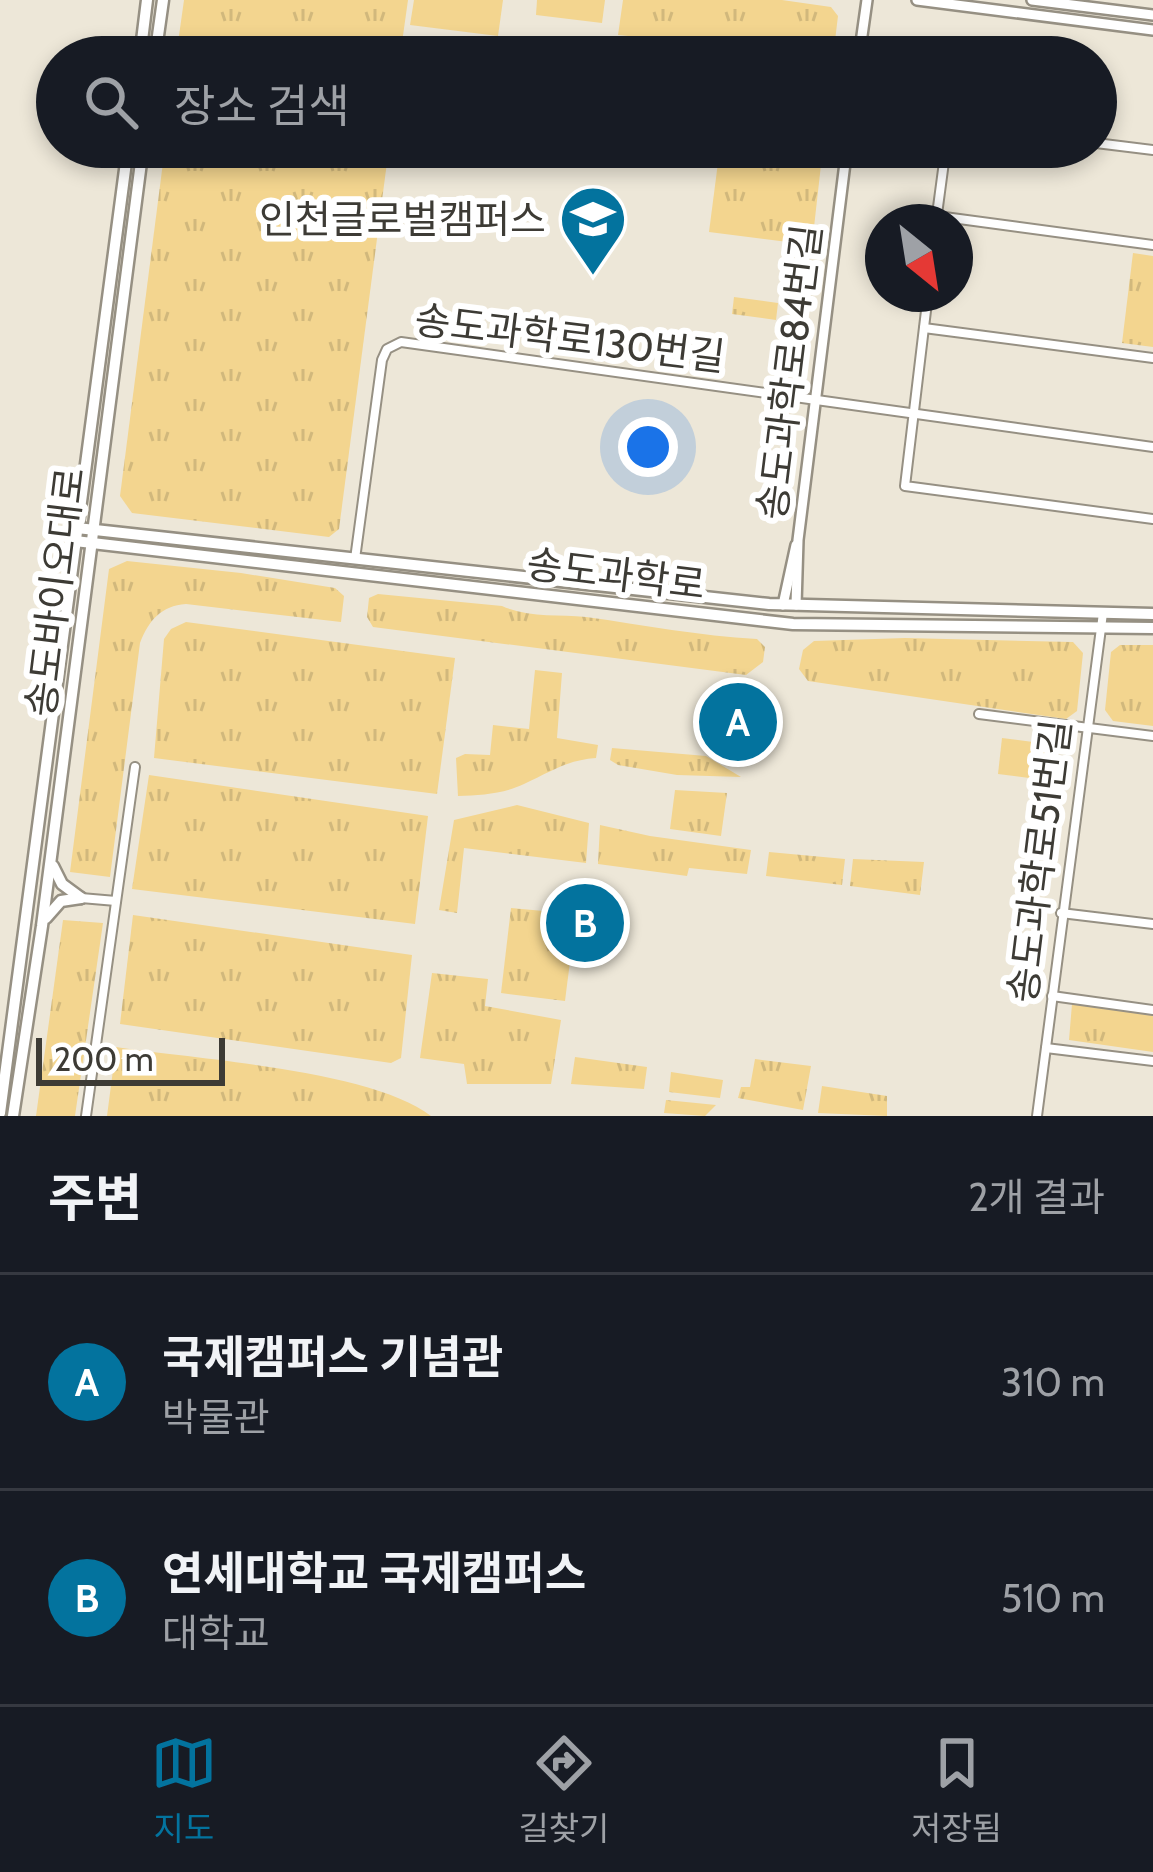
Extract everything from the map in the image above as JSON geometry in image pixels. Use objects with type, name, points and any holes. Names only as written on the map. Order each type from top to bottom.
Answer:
[{"type":"main road","points":[[143,36],[147,0]]},
{"type":"main road","points":[[159,36],[166,0]]},
{"type":"main road","name":"송도바이오대로","points":[[0,1113],[125,168]]},
{"type":"main road","name":"송도바이오대로","points":[[13,1116],[43,926],[140,168]]},
{"type":"main road","name":"송도과학로","points":[[91,536],[112,531],[789,605],[1153,614]]},
{"type":"main road","name":"송도과학로","points":[[76,534],[793,624],[1153,628]]},
{"type":"main road","points":[[51,860],[62,884],[81,898]]},
{"type":"main road","points":[[43,926],[52,907],[81,898]]},
{"type":"street","points":[[862,36],[867,0]]},
{"type":"street","points":[[917,0],[1153,31]]},
{"type":"street","points":[[1032,0],[1153,15]]},
{"type":"street","points":[[1117,146],[1153,150]]},
{"type":"street","name":"송도과학로84번길","points":[[789,605],[844,168]]},
{"type":"street","points":[[939,204],[943,168]]},
{"type":"street","points":[[973,223],[1153,245]]},
{"type":"street","points":[[926,312],[904,487],[1153,519]]},
{"type":"street","points":[[924,328],[1153,358]]},
{"type":"street","name":"송도과학로130번길","points":[[355,561],[382,360],[387,349],[401,342],[816,400]]},
{"type":"street","points":[[816,400],[1153,447]]},
{"type":"street","name":"송도과학로51번길","points":[[1037,1116],[1103,614]]},
{"type":"street","points":[[979,714],[1153,736]]},
{"type":"street","points":[[86,1116],[136,767]]},
{"type":"street","points":[[81,898],[116,901]]},
{"type":"street","points":[[1061,913],[1153,924]]},
{"type":"street","points":[[1052,996],[1153,1010]]},
{"type":"street","points":[[1046,1048],[1153,1061]]},
{"type":"green space","points":[[184,0],[408,0],[403,36],[179,36]]},
{"type":"green space","points":[[414,0],[503,0],[498,36],[410,25]]},
{"type":"green space","points":[[537,0],[605,0],[602,23],[536,15]]},
{"type":"green space","points":[[623,0],[782,0],[831,7],[838,16],[836,36],[618,35]]},
{"type":"green space","points":[[162,168],[386,168],[339,529],[329,537],[132,513],[120,496]]},
{"type":"green space","points":[[717,168],[821,168],[812,245],[709,232]]},
{"type":"green space","points":[[1133,253],[1153,256],[1153,347],[1122,343]]},
{"type":"green space","points":[[734,297],[778,303],[776,320],[732,314]]},
{"type":"green space","points":[[127,561],[335,588],[344,596],[341,622],[186,604],[163,611],[152,621],[140,643],[110,877],[70,872],[109,569]]},
{"type":"green space","points":[[378,594],[757,639],[765,647],[763,662],[746,675],[373,627],[367,617],[369,598]]},
{"type":"green space","points":[[186,622],[455,658],[437,794],[154,758],[164,639],[171,629]]},
{"type":"green space","points":[[814,641],[1073,642],[1083,653],[1077,711],[1066,719],[808,681],[799,669],[803,650]]},
{"type":"green space","points":[[1120,645],[1153,645],[1153,726],[1113,721],[1105,710],[1111,652]]},
{"type":"green space","points":[[535,670],[562,673],[557,738],[598,745],[596,758],[567,764],[508,790],[458,796],[456,758],[490,755],[493,725],[529,729]]},
{"type":"green space","points":[[1002,738],[1056,745],[1052,781],[998,774]]},
{"type":"green space","points":[[612,748],[706,756],[741,777],[677,775],[618,765],[610,760]]},
{"type":"green space","points":[[149,775],[428,816],[415,924],[132,889]]},
{"type":"green space","points":[[675,790],[727,793],[721,836],[670,829]]},
{"type":"green space","points":[[517,805],[589,823],[586,863],[464,848],[457,913],[439,910],[454,820]]},
{"type":"green space","points":[[600,825],[751,850],[747,874],[689,868],[687,876],[598,864]]},
{"type":"green space","points":[[769,852],[845,859],[842,885],[766,876]]},
{"type":"green space","points":[[853,859],[924,862],[920,895],[850,886]]},
{"type":"green space","points":[[511,908],[576,914],[565,1001],[501,993]]},
{"type":"green space","points":[[133,915],[412,955],[401,1058],[391,1063],[120,1024]]},
{"type":"green space","points":[[63,920],[103,923],[75,1116],[36,1116]]},
{"type":"green space","points":[[432,973],[488,979],[485,1006],[561,1020],[551,1084],[467,1084],[464,1064],[420,1058]]},
{"type":"green space","points":[[1072,1004],[1153,1015],[1153,1052],[1069,1040]]},
{"type":"green space","points":[[116,1047],[326,1077],[404,1100],[431,1116],[107,1116]]},
{"type":"green space","points":[[575,1057],[647,1067],[644,1089],[571,1084]]},
{"type":"green space","points":[[755,1059],[811,1066],[803,1110],[738,1098],[741,1087],[750,1087]]},
{"type":"green space","points":[[671,1072],[723,1080],[720,1098],[669,1092]]},
{"type":"green space","points":[[822,1086],[887,1096],[887,1116],[818,1113]]},
{"type":"green space","points":[[666,1100],[716,1105],[705,1116],[664,1113]]},
{"type":"place","name":"인천글로벌캠퍼스","points":[[593,278]]},
{"type":"place","name":"국제캠퍼스 기념관","points":[[738,722]]},
{"type":"place","name":"연세대학교 국제캠퍼스","points":[[585,923]]}]
